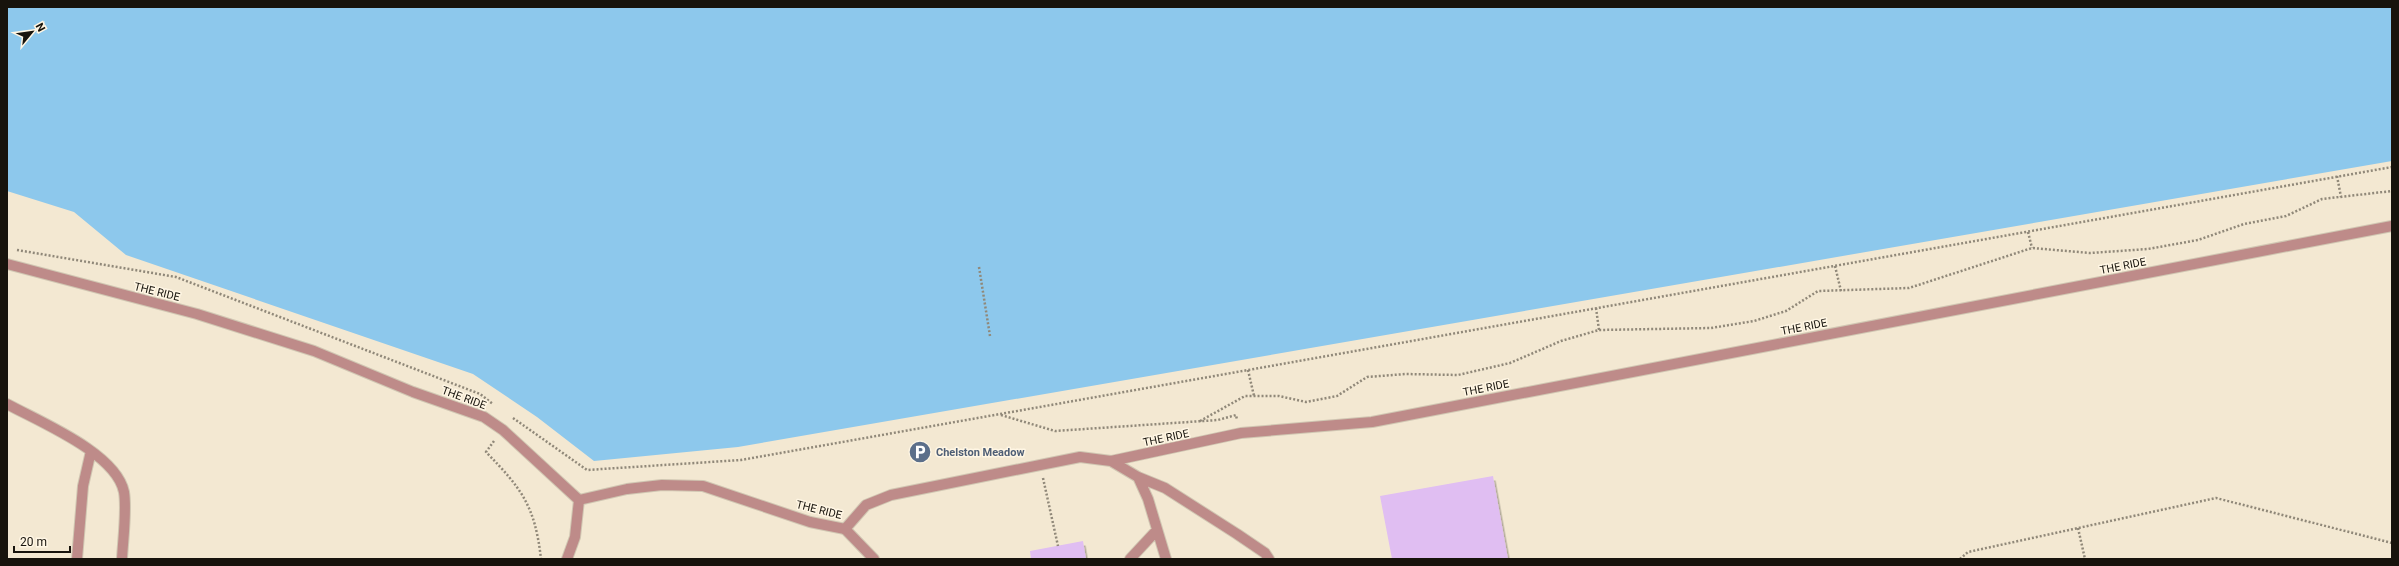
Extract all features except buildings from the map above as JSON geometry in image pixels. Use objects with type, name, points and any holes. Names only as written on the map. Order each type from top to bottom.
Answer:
[{"type":"street","name":"THE RIDE","points":[[7,264],[197,314],[314,351],[413,392],[484,417],[503,430],[579,500],[634,488],[662,485],[703,486],[810,522],[845,529],[866,506],[891,494],[1080,457],[1111,461],[1241,433],[1372,422],[2392,226]]},
{"type":"street","points":[[7,404],[91,451],[101,458],[118,477],[124,492],[122,559]]},
{"type":"street","points":[[77,559],[83,486],[91,451]]},
{"type":"street","points":[[1111,461],[1138,477],[1165,488],[1265,553],[1269,559]]},
{"type":"street","points":[[1138,477],[1148,499],[1156,530],[1166,559]]},
{"type":"street","points":[[567,559],[575,537],[579,500]]},
{"type":"street","points":[[845,529],[874,559]]},
{"type":"street","points":[[1130,559],[1156,530]]},
{"type":"path","points":[[541,559],[539,539],[531,510],[517,486],[486,452],[512,416],[587,470],[741,460],[2392,167]]},
{"type":"path","points":[[2337,176],[2341,197]]},
{"type":"path","points":[[1200,421],[1245,396],[1279,396],[1306,402],[1337,396],[1367,377],[1406,374],[1458,376],[1510,363],[1561,341],[1599,330],[1711,328],[1754,321],[1786,311],[1818,292],[1909,288],[2032,248],[2090,253],[2184,243],[2198,240],[2244,224],[2286,216],[2322,199],[2392,191]]},
{"type":"path","points":[[2028,232],[2032,248]]},
{"type":"path","points":[[15,250],[176,277],[480,394],[499,408]]},
{"type":"path","points":[[1836,266],[1841,291]]},
{"type":"path","points":[[979,267],[990,336]]},
{"type":"path","points":[[1596,308],[1599,330]]},
{"type":"path","points":[[1248,370],[1254,396]]},
{"type":"path","points":[[1000,414],[1055,431],[1200,421],[1236,416],[1241,433]]},
{"type":"path","points":[[1040,465],[1058,546]]},
{"type":"path","points":[[1960,559],[1968,552],[2216,498],[2392,543]]},
{"type":"path","points":[[2078,528],[2086,559]]},
{"type":"water","points":[[7,7],[2392,7],[2392,161],[738,447],[594,461],[537,417],[473,374],[126,255],[74,212],[7,191]]},
{"type":"place","name":"Chelston Meadow","points":[[920,452]]}]
